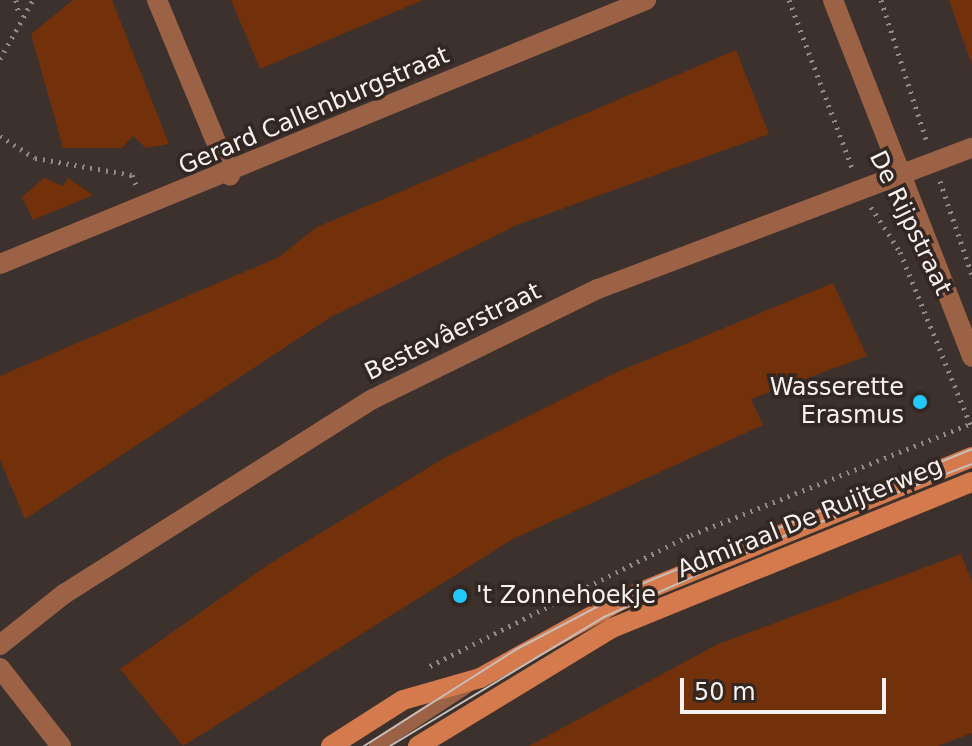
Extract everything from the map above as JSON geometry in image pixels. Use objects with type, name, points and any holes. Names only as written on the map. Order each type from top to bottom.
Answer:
[{"type":"street","points":[[157,0],[230,175]]},
{"type":"street","name":"Gerard Callenburgstraat","points":[[0,264],[230,175],[646,0]]},
{"type":"street","name":"De Rijpstraat","points":[[833,0],[972,357]]},
{"type":"street","name":"Bestevâerstraat","points":[[0,645],[64,594],[373,399],[598,289],[972,148]]},
{"type":"street","name":"Admiraal De Ruijterweg","points":[[331,746],[403,700],[480,678],[689,570],[972,457]]},
{"type":"street","name":"Admiraal De Ruijterweg","points":[[418,746],[612,628],[972,482]]},
{"type":"street","points":[[0,668],[61,746]]},
{"type":"lane","name":"Admiraal De Ruijterweg","points":[[376,746],[480,678]]},
{"type":"path","points":[[16,0],[19,16]]},
{"type":"path","points":[[0,59],[19,16],[33,0]]},
{"type":"path","name":"De Rijpstraat","points":[[789,0],[859,189],[900,252],[971,426]]},
{"type":"path","points":[[0,136],[35,158],[132,175],[144,208]]},
{"type":"shaded area","points":[[73,0],[112,0],[169,144],[146,148],[133,136],[122,148],[63,148],[31,34]]},
{"type":"shaded area","points":[[231,0],[423,0],[260,69]]},
{"type":"shaded area","points":[[949,0],[972,0],[972,65]]},
{"type":"shaded area","points":[[736,50],[769,134],[517,225],[331,317],[25,519],[0,460],[0,376],[279,257],[317,227]]},
{"type":"shaded area","points":[[44,178],[63,186],[68,178],[93,195],[33,220],[22,197]]},
{"type":"shaded area","points":[[833,283],[867,356],[751,399],[763,425],[511,540],[183,746],[120,669],[269,564],[446,457],[615,373]]},
{"type":"shaded area","points":[[961,554],[972,582],[972,733],[938,746],[529,746],[718,644]]},
{"type":"tram line","points":[[364,746],[515,650],[639,585],[972,449]]},
{"type":"tram line","points":[[390,746],[604,617],[779,538],[972,464]]},
{"type":"place","name":"Wasserette Erasmus","points":[[920,402]]},
{"type":"place","name":"'t Zonnehoekje","points":[[460,596]]}]
